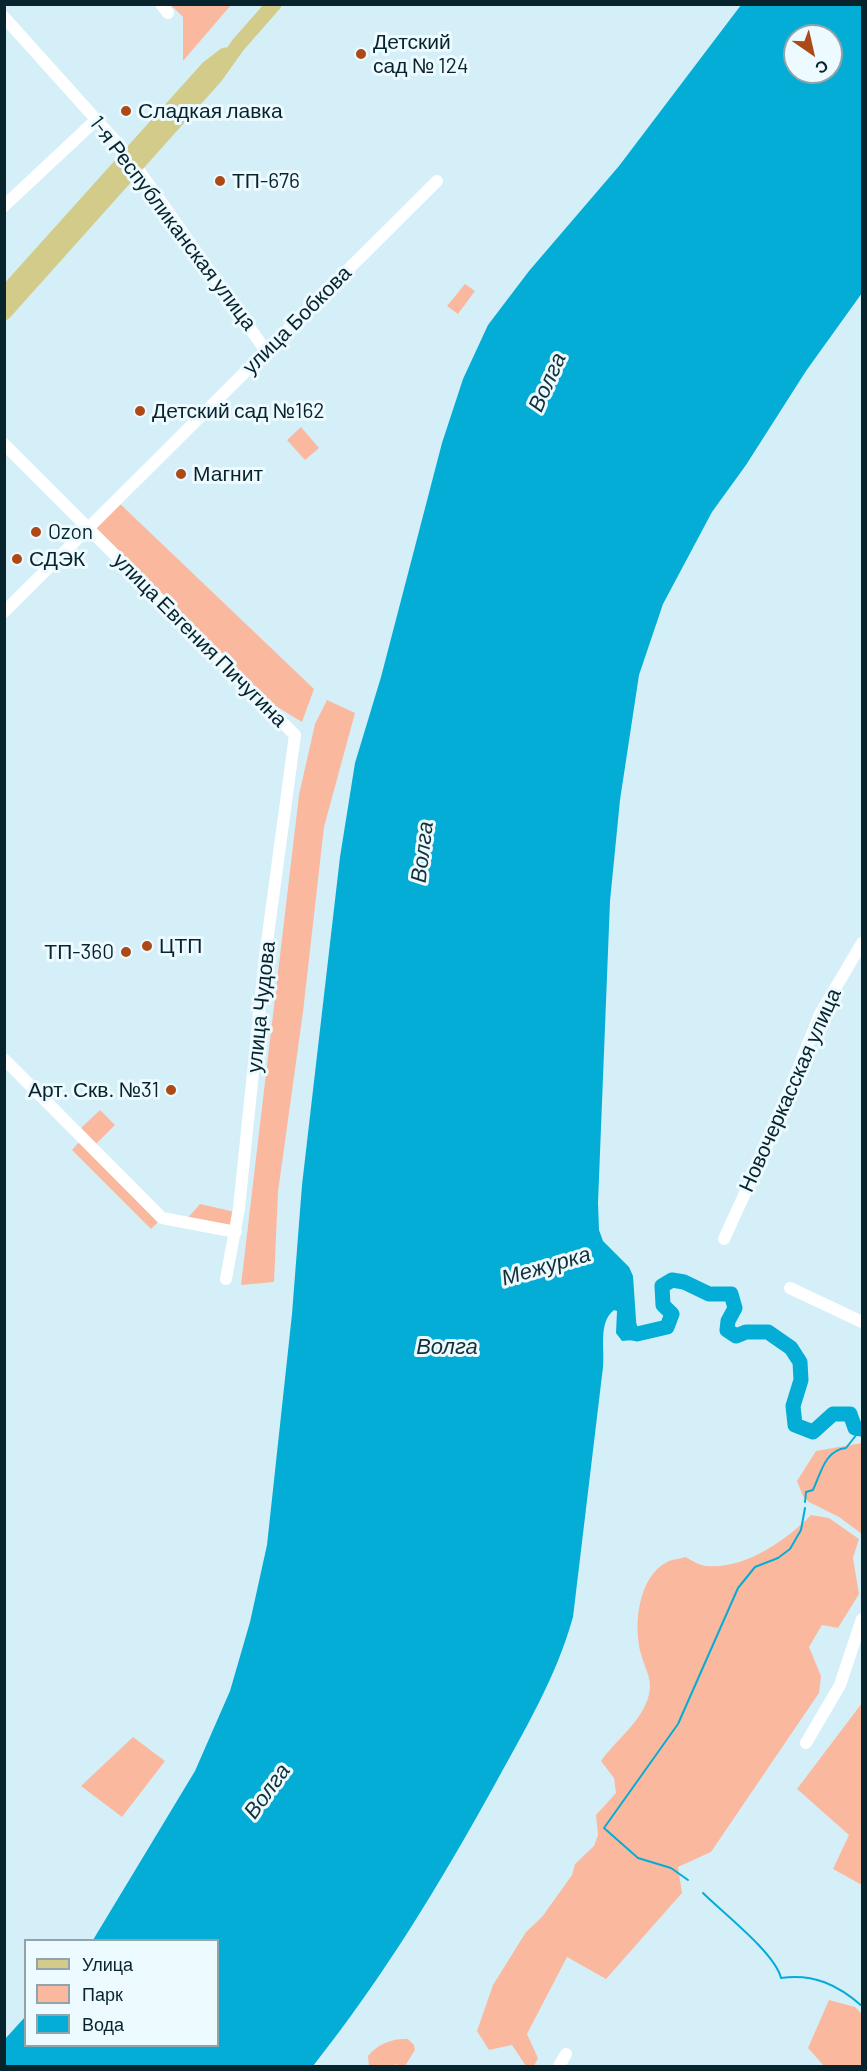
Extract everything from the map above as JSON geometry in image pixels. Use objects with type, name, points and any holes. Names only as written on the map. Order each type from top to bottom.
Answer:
[{"type":"main road","points":[[4,313],[208,68],[238,45],[274,4]]},
{"type":"main road","points":[[4,295],[132,160]]},
{"type":"street","name":"1-я Республиканская улица","points":[[4,16],[132,160],[266,351]]},
{"type":"street","points":[[4,206],[97,119]]},
{"type":"street","name":"улица Бобкова","points":[[4,612],[437,181]]},
{"type":"street","name":"улица Евгения Пичугина","points":[[4,444],[295,735]]},
{"type":"street","name":"улица Чудова","points":[[226,1279],[236,1232],[265,957],[295,735]]},
{"type":"street","name":"Новочеркасская улица","points":[[724,1239],[772,1134],[820,1014],[846,967],[861,953]]},
{"type":"street","points":[[4,1059],[162,1218],[236,1232]]},
{"type":"street","points":[[790,1288],[862,1322]]},
{"type":"street","points":[[806,1743],[840,1685],[862,1618]]},
{"type":"street","points":[[559,2067],[566,2054]]},
{"type":"green space","points":[[171,5],[231,5],[183,61],[183,17]]},
{"type":"green space","points":[[465,284],[475,291],[458,314],[447,306]]},
{"type":"green space","points":[[301,427],[319,448],[305,460],[287,440]]},
{"type":"green space","points":[[116,500],[314,689],[302,722],[251,691],[88,528]]},
{"type":"green space","points":[[327,700],[355,713],[324,827],[303,1012],[278,1192],[274,1282],[241,1285],[299,795],[315,724]]},
{"type":"green space","points":[[100,1110],[115,1125],[95,1145],[80,1129]]},
{"type":"green space","points":[[81,1140],[160,1220],[151,1229],[72,1150]]},
{"type":"green space","points":[[200,1204],[235,1212],[233,1228],[186,1220]]},
{"type":"green space","points":[[862,1443],[862,1534],[839,1517],[809,1502],[803,1496],[797,1481],[816,1451]]},
{"type":"green space","points":[[811,1515],[829,1518],[859,1539],[853,1558],[859,1594],[838,1628],[822,1625],[809,1647],[821,1676],[819,1693],[711,1852],[678,1867],[682,1893],[606,1979],[567,1957],[527,2034],[538,2058],[534,2066],[526,2066],[512,2045],[489,2050],[477,2031],[493,1985],[526,1932],[542,1917],[572,1875],[575,1864],[594,1846],[598,1835],[596,1815],[616,1793],[614,1778],[601,1761],[634,1723],[650,1692],[639,1643],[638,1617],[644,1590],[650,1579],[657,1569],[667,1562],[685,1557],[707,1566],[722,1566],[750,1558],[777,1543]]},
{"type":"green space","points":[[862,1703],[862,1885],[833,1869],[849,1835],[797,1789]]},
{"type":"green space","points":[[133,1737],[165,1761],[122,1817],[81,1786]]},
{"type":"green space","points":[[829,2000],[855,2007],[862,2014],[862,2066],[824,2066],[808,2048]]},
{"type":"green space","points":[[408,2039],[414,2045],[415,2050],[405,2066],[396,2064],[369,2066],[368,2056],[376,2048],[391,2041]]},
{"type":"water","name":"Волга","points":[[741,5],[862,5],[862,293],[806,371],[746,465],[712,512],[663,604],[639,675],[620,800],[610,901],[598,1203],[599,1230],[603,1241],[629,1267],[633,1276],[637,1334],[632,1340],[622,1341],[616,1333],[617,1311],[614,1310],[609,1315],[603,1336],[603,1367],[573,1617],[558,1661],[528,1724],[453,1859],[386,1965],[313,2066],[5,2066],[5,2039],[24,2018],[24,2047],[219,2047],[219,1939],[94,1939],[195,1771],[230,1691],[250,1622],[267,1545],[292,1314],[302,1185],[340,857],[355,763],[381,677],[442,443],[463,379],[488,325],[529,271],[619,166]]},
{"type":"waterway","name":"Межурка","points":[[627,1321],[632,1333],[637,1334],[667,1327],[672,1314],[663,1305],[662,1286],[672,1280],[684,1282],[709,1294],[731,1294],[735,1308],[728,1321],[727,1330],[736,1336],[746,1332],[768,1332],[791,1348],[800,1362],[801,1380],[793,1406],[795,1425],[813,1432],[833,1414],[850,1414],[855,1428],[862,1429]]},
{"type":"waterway","points":[[805,1502],[806,1492],[813,1490],[828,1458],[833,1453],[846,1448],[861,1429]]},
{"type":"waterway","points":[[688,1880],[671,1868],[638,1858],[604,1828],[678,1724],[738,1588],[755,1567],[778,1558],[790,1549],[801,1530],[805,1508]]},
{"type":"waterway","points":[[703,1893],[759,1945],[777,1968],[781,1978],[804,1977],[824,1982],[844,1992],[862,2006]]},
{"type":"place","name":"Детский сад № 124","points":[[361,54]]},
{"type":"place","name":"Сладкая лавка","points":[[126,111]]},
{"type":"place","name":"ТП-676","points":[[220,181]]},
{"type":"place","name":"Детский сад №162","points":[[140,411]]},
{"type":"place","name":"Магнит","points":[[181,474]]},
{"type":"place","name":"Ozon","points":[[36,532]]},
{"type":"place","name":"СДЭК","points":[[17,559]]},
{"type":"place","name":"ЦТП","points":[[147,946]]},
{"type":"place","name":"ТП-360","points":[[126,952]]},
{"type":"place","name":"Арт. Скв. №31","points":[[171,1090]]}]
